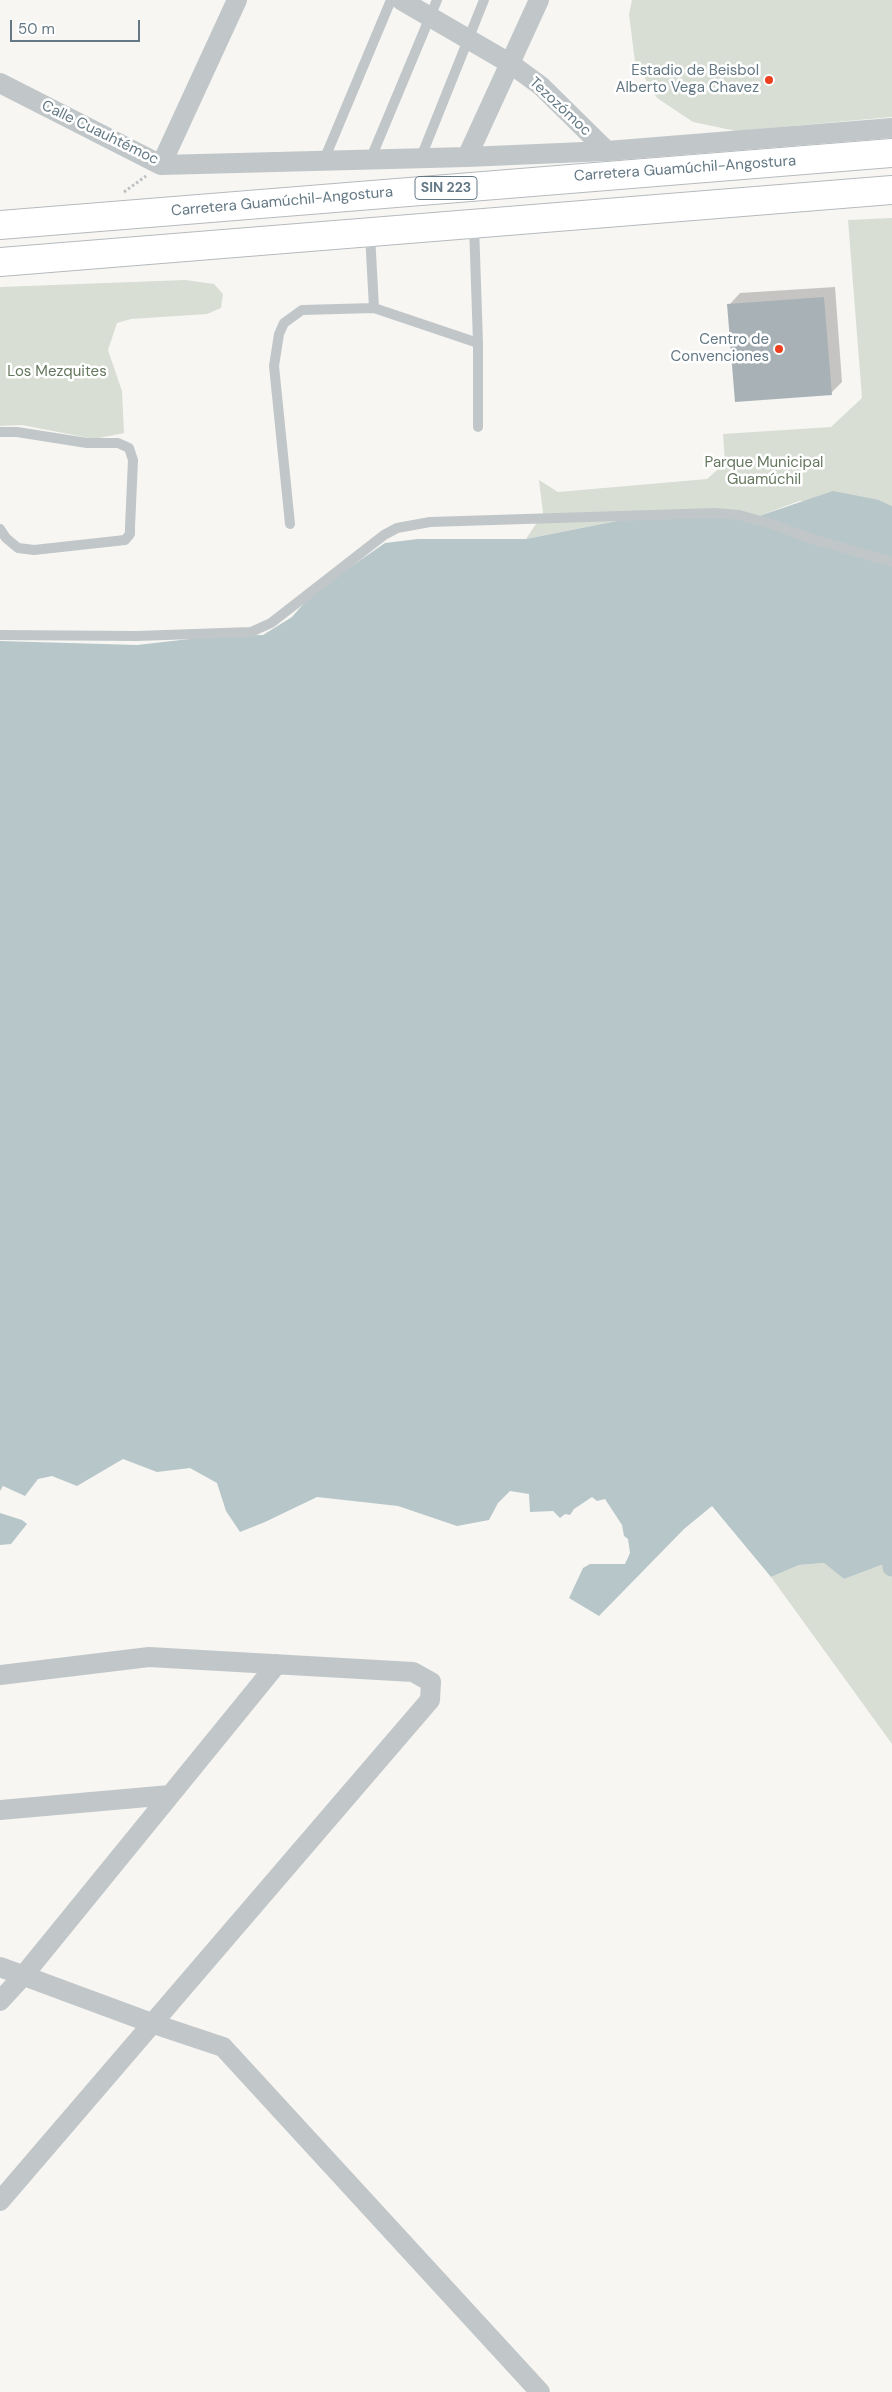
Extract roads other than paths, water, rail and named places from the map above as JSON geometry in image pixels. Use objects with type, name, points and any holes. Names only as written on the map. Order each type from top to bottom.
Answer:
[{"type":"main road","name":"Carretera Guamúchil-Angostura","points":[[0,225],[892,153]]},
{"type":"main road","points":[[0,262],[892,190]]},
{"type":"street","points":[[161,165],[237,0]]},
{"type":"street","name":"Tezozómoc","points":[[401,0],[434,8],[468,39],[512,64],[540,86],[607,151]]},
{"type":"street","points":[[467,157],[512,64],[539,0]]},
{"type":"street","name":"Calle Cuauhtémoc","points":[[0,84],[161,165],[371,158],[467,157],[607,151],[892,128]]},
{"type":"street","points":[[0,1675],[149,1657],[413,1672],[431,1682],[430,1700],[154,2024],[0,2201]]},
{"type":"street","points":[[0,2001],[23,1976],[277,1664]]},
{"type":"street","points":[[0,1810],[170,1794]]},
{"type":"street","points":[[0,1967],[154,2024],[223,2047],[540,2392]]},
{"type":"lane","points":[[324,160],[391,0]]},
{"type":"lane","points":[[421,157],[484,0]]},
{"type":"lane","points":[[371,158],[434,8]]},
{"type":"lane","points":[[474,224],[478,343],[478,427]]},
{"type":"lane","points":[[370,233],[374,308]]},
{"type":"lane","points":[[290,524],[274,366],[278,334],[284,323],[302,310],[374,308],[478,343]]},
{"type":"lane","points":[[0,432],[17,432],[87,443],[118,443],[129,448],[133,460],[130,534],[123,541],[34,550],[18,548],[6,538],[0,529]]},
{"type":"lane","points":[[0,635],[137,636],[251,632],[272,623],[384,535],[402,527],[430,522],[739,515],[815,540],[892,562]]},
{"type":"waterway","points":[[889,1536],[892,1567]]},
{"type":"place","name":"Estadio de Beisbol Alberto Vega Chavez","points":[[769,80]]},
{"type":"place","name":"Centro de Convenciones","points":[[779,349]]},
{"type":"park label","name":"Los Mezquites","points":[[57,372]]},
{"type":"park label","name":"Parque Municipal Guamúchil","points":[[764,472]]}]
